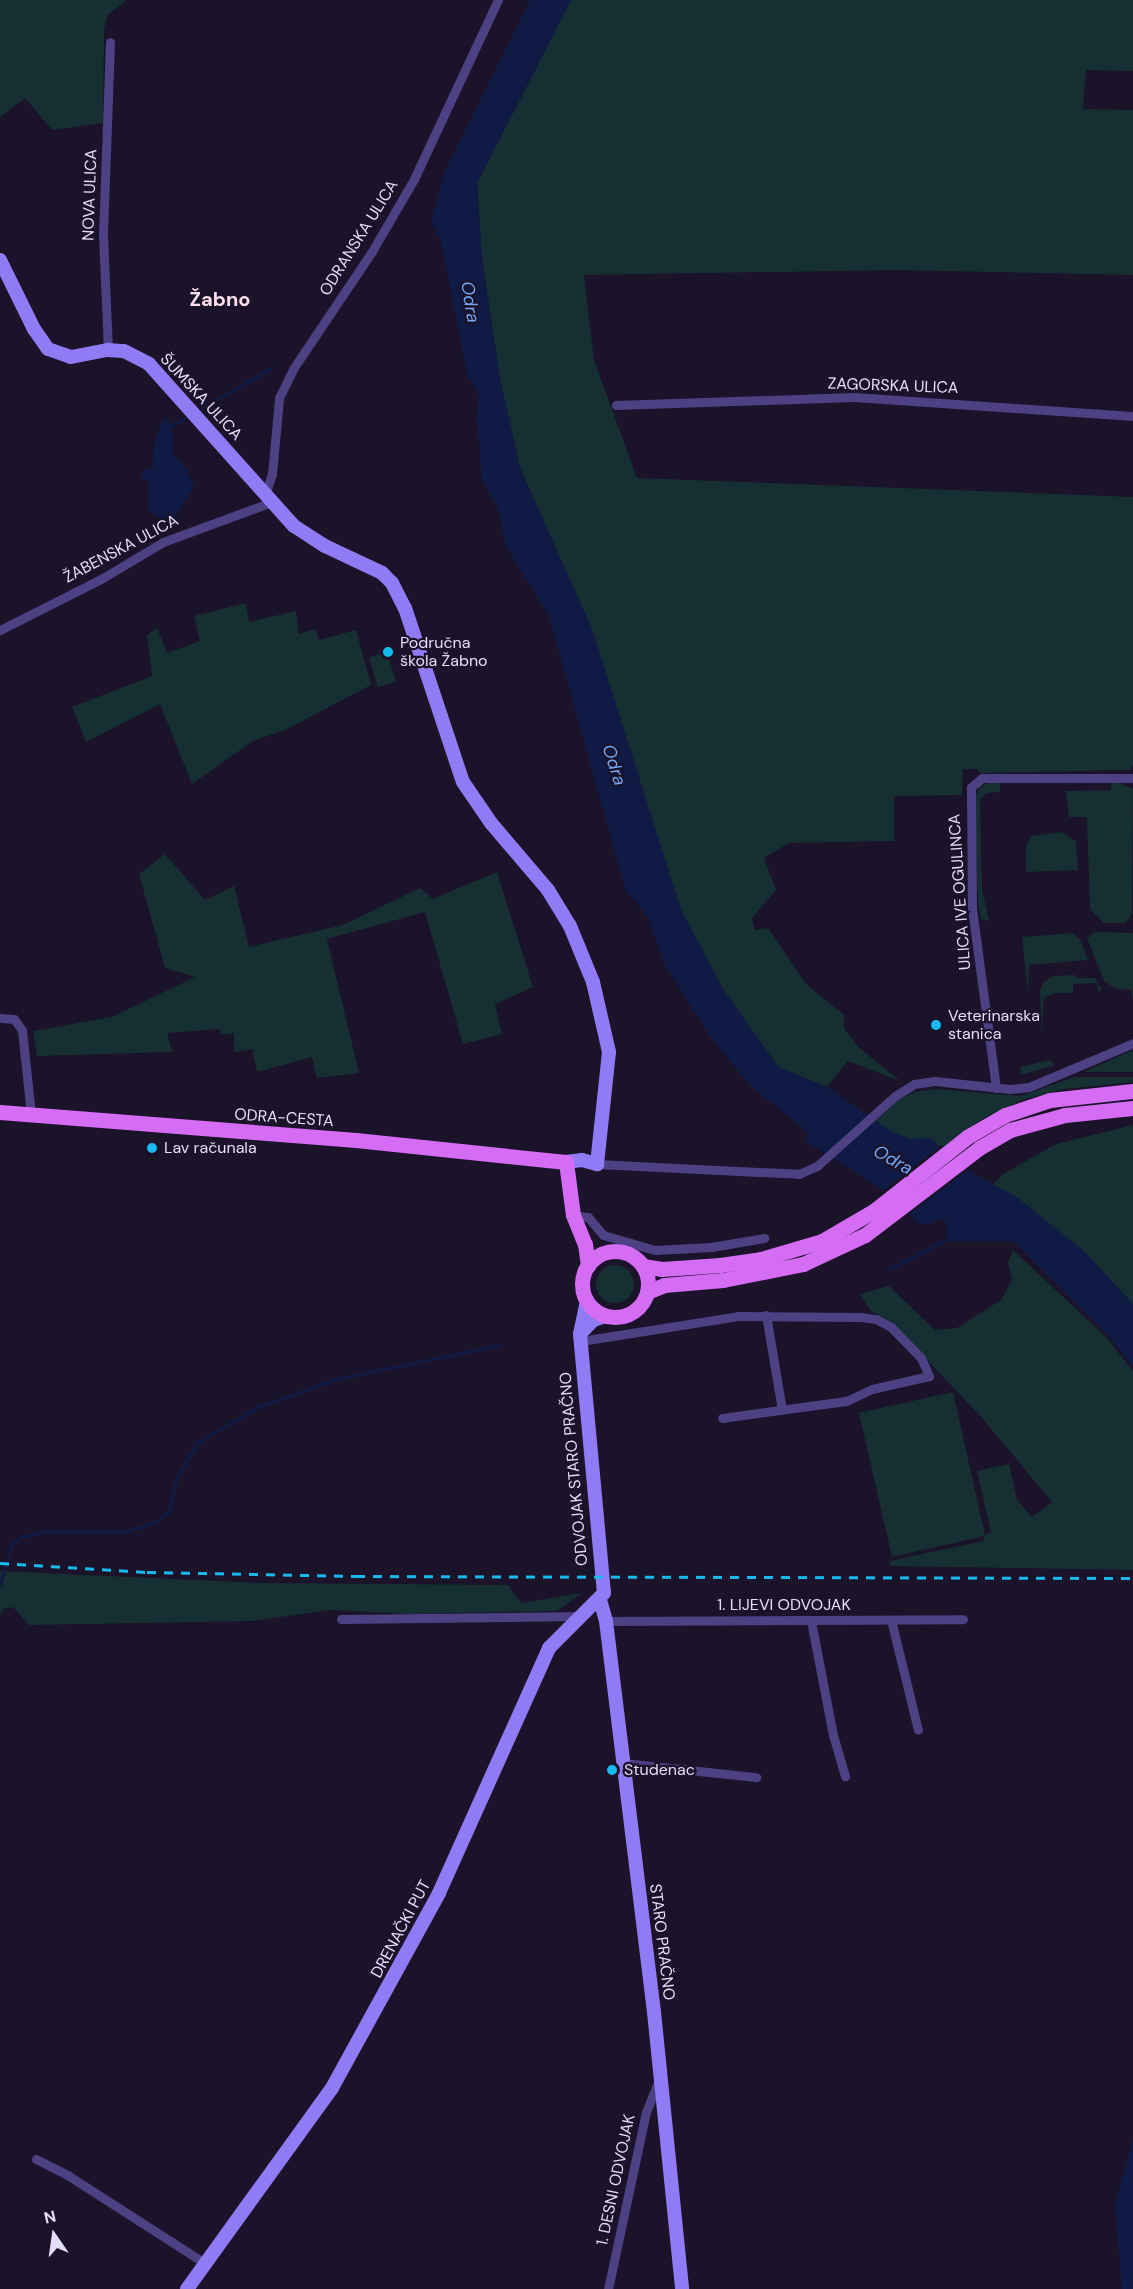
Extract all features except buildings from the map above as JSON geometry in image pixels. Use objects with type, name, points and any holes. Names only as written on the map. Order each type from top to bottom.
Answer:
[{"type":"main road","name":"ŠUMSKA ULICA","points":[[0,260],[34,329],[48,349],[71,357],[108,350],[124,351],[149,364],[268,499]]},
{"type":"main road","points":[[268,499],[313,540],[382,573],[392,583],[405,608],[463,782],[481,811],[523,859],[570,926],[604,1020],[609,1069],[597,1164]]},
{"type":"main road","points":[[580,1338],[593,1320],[605,1316],[621,1317],[635,1311],[648,1292],[656,1287],[762,1274],[803,1264],[865,1235],[881,1215],[967,1137],[1029,1106],[1073,1096],[1133,1091]]},
{"type":"main road","points":[[581,1231],[598,1246],[628,1254],[643,1266],[662,1269],[761,1259],[822,1241],[881,1215],[1010,1130],[1043,1120],[1133,1108]]},
{"type":"main road","name":"ODRA-CESTA","points":[[0,1112],[356,1140],[566,1162],[582,1160],[597,1164]]},
{"type":"main road","points":[[566,1162],[573,1215],[581,1231],[588,1266]]},
{"type":"main road","points":[[605,1316],[587,1302],[583,1281],[588,1266],[597,1257],[615,1252]]},
{"type":"main road","points":[[643,1266],[648,1292]]},
{"type":"main road","name":"ODVOJAK STARO PRAČNO","points":[[587,1302],[580,1338],[604,1590],[600,1600]]},
{"type":"main road","name":"DRENAČKI PUT","points":[[187,2289],[332,2088],[440,1893],[543,1658],[563,1630],[600,1600]]},
{"type":"main road","name":"STARO PRAČNO","points":[[600,1600],[606,1621],[624,1763],[682,2289]]},
{"type":"street","name":"ODRANSKA ULICA","points":[[268,499],[279,398],[292,369],[371,253],[414,179],[498,0]]},
{"type":"street","name":"NOVA ULICA","points":[[108,350],[103,234],[110,42]]},
{"type":"street","name":"ZAGORSKA ULICA","points":[[616,405],[854,397],[1133,416]]},
{"type":"street","name":"ŽABENSKA ULICA","points":[[0,630],[101,579],[163,542],[268,499]]},
{"type":"street","name":"ULICA IVE OGULINCA","points":[[996,1088],[972,908],[971,787],[975,781],[992,778],[1133,778]]},
{"type":"street","points":[[0,1018],[14,1019],[22,1030],[31,1114]]},
{"type":"street","points":[[996,1088],[1019,1089],[1044,1083],[1133,1043]]},
{"type":"street","name":"ODRA-CESTA","points":[[597,1164],[774,1175],[799,1174],[817,1166],[895,1096],[924,1082],[996,1088]]},
{"type":"street","points":[[573,1215],[588,1217],[603,1235],[655,1250],[711,1247],[764,1238]]},
{"type":"street","points":[[766,1315],[782,1410]]},
{"type":"street","points":[[580,1338],[692,1320],[766,1315],[876,1318],[891,1327],[921,1358],[929,1376],[872,1389],[846,1401],[722,1418]]},
{"type":"street","points":[[341,1619],[582,1616]]},
{"type":"street","name":"1. LIJEVI ODVOJAK","points":[[606,1621],[963,1619]]},
{"type":"street","points":[[891,1620],[918,1730]]},
{"type":"street","points":[[811,1621],[833,1735],[845,1776]]},
{"type":"street","points":[[624,1763],[756,1777]]},
{"type":"street","name":"1. DESNI ODVOJAK","points":[[608,2289],[645,2112],[659,2080]]},
{"type":"street","points":[[36,2159],[85,2186],[206,2264]]},
{"type":"green space","points":[[0,0],[127,0],[108,15],[104,29],[103,123],[52,130],[25,98],[0,117]]},
{"type":"green space","points":[[571,0],[1133,0],[1133,71],[1086,70],[1083,109],[1133,110],[1133,275],[896,270],[584,275],[594,360],[637,478],[1133,497],[1133,765],[1129,770],[980,773],[977,769],[963,769],[962,795],[894,796],[894,841],[789,843],[764,858],[776,890],[752,918],[755,930],[768,928],[806,984],[844,1015],[844,1028],[857,1046],[900,1081],[848,1061],[827,1087],[778,1067],[723,989],[681,910],[592,629],[520,468],[500,379],[482,259],[477,183]]},
{"type":"green space","points":[[246,603],[249,622],[296,611],[299,634],[316,629],[319,640],[356,630],[371,685],[287,729],[253,741],[192,784],[160,704],[86,742],[72,707],[152,676],[147,635],[157,628],[167,653],[200,641],[194,616]]},
{"type":"green space","points":[[387,652],[396,682],[378,687],[369,658]]},
{"type":"green space","points":[[1117,782],[1133,789],[1132,913],[1126,923],[1104,923],[1090,909],[1087,817],[1069,817],[1066,791],[1111,790],[1111,783]]},
{"type":"green space","points":[[989,783],[1000,783],[1000,792],[986,793],[980,800],[982,889],[989,921],[981,919],[978,901],[975,799],[979,787]]},
{"type":"green space","points":[[1061,832],[1076,841],[1078,870],[1026,872],[1026,847],[1031,836]]},
{"type":"green space","points":[[165,854],[205,900],[234,886],[249,947],[343,925],[420,888],[433,899],[497,872],[533,987],[495,1004],[502,1034],[463,1044],[425,912],[327,939],[359,1073],[317,1078],[312,1057],[257,1072],[252,1049],[234,1052],[234,1033],[221,1035],[220,1029],[167,1033],[172,1052],[37,1056],[33,1031],[112,1017],[195,977],[165,968],[139,874]]},
{"type":"green space","points":[[1094,932],[1133,933],[1133,1002],[1131,990],[1116,989],[1104,981],[1087,938]]},
{"type":"green space","points":[[1073,933],[1080,939],[1088,960],[1029,965],[1028,993],[1022,937]]},
{"type":"green space","points":[[1075,975],[1075,978],[1095,978],[1102,990],[1098,992],[1097,983],[1073,984],[1073,993],[1054,993],[1044,998],[1042,1035],[1040,991],[1043,983],[1053,976]]},
{"type":"green space","points":[[1133,1050],[1133,1072],[1083,1072],[1113,1059]]},
{"type":"green space","points":[[1051,1060],[1055,1065],[1021,1075],[1020,1067]]},
{"type":"green space","points":[[1074,1077],[1133,1077],[1133,1082],[1064,1089],[1022,1100],[982,1119],[923,1162],[867,1129],[897,1101],[914,1092],[936,1089],[1021,1096]]},
{"type":"green space","points":[[1133,1125],[1133,1307],[987,1191],[1003,1174],[1056,1144]]},
{"type":"green space","points":[[1013,1250],[1106,1337],[1133,1371],[1133,1570],[890,1566],[890,1561],[983,1541],[985,1536],[892,1557],[859,1413],[953,1392],[985,1535],[991,1532],[977,1471],[1009,1464],[1017,1500],[1032,1517],[1052,1502],[983,1419],[891,1322],[871,1311],[860,1294],[889,1286],[935,1330],[957,1328],[1001,1300],[1012,1280],[1008,1262]]},
{"type":"green space","points":[[615,1265],[629,1270],[634,1284],[629,1298],[615,1303],[601,1298],[596,1284],[601,1270]]},
{"type":"green space","points":[[0,1571],[259,1583],[508,1585],[521,1603],[582,1593],[557,1611],[410,1614],[330,1610],[252,1621],[29,1625],[13,1607],[3,1609],[0,1617]]},
{"type":"water","name":"Odra","points":[[530,0],[571,0],[477,183],[482,259],[500,379],[520,468],[592,629],[681,910],[723,989],[778,1067],[827,1087],[891,1131],[909,1139],[930,1138],[964,1168],[1018,1198],[1084,1251],[1133,1304],[1133,1367],[1108,1335],[1013,1241],[949,1241],[945,1221],[940,1218],[930,1225],[918,1223],[878,1187],[806,1141],[808,1132],[751,1086],[712,1039],[665,965],[647,915],[626,891],[549,616],[506,546],[498,508],[482,480],[477,418],[479,394],[467,374],[441,240],[431,222],[444,173]]},
{"type":"water","points":[[164,417],[173,425],[173,454],[185,467],[194,486],[174,519],[159,518],[148,510],[149,481],[143,479],[141,471],[153,468],[154,443]]},
{"type":"water","points":[[1133,2138],[1133,2289],[1122,2289],[1115,2205]]},
{"type":"pier","points":[[942,1145],[970,1168],[908,1215],[880,1193]]},
{"type":"waterway","points":[[202,408],[273,367]]},
{"type":"waterway","points":[[173,425],[189,416]]},
{"type":"waterway","points":[[889,1269],[951,1237]]},
{"type":"waterway","points":[[0,1584],[11,1545],[21,1537],[41,1532],[128,1531],[157,1521],[169,1512],[176,1479],[198,1442],[258,1407],[336,1379],[500,1345]]},
{"type":"railway","points":[[0,1563],[147,1572],[356,1576],[1133,1578]]},
{"type":"place","name":"Područna škola Žabno","points":[[388,652]]},
{"type":"place","name":"Veterinarska stanica","points":[[936,1025]]},
{"type":"place","name":"Lav računala","points":[[152,1148]]},
{"type":"place","name":"Studenac","points":[[612,1770]]},
{"type":"district","name":"Žabno","points":[[220,299]]}]
